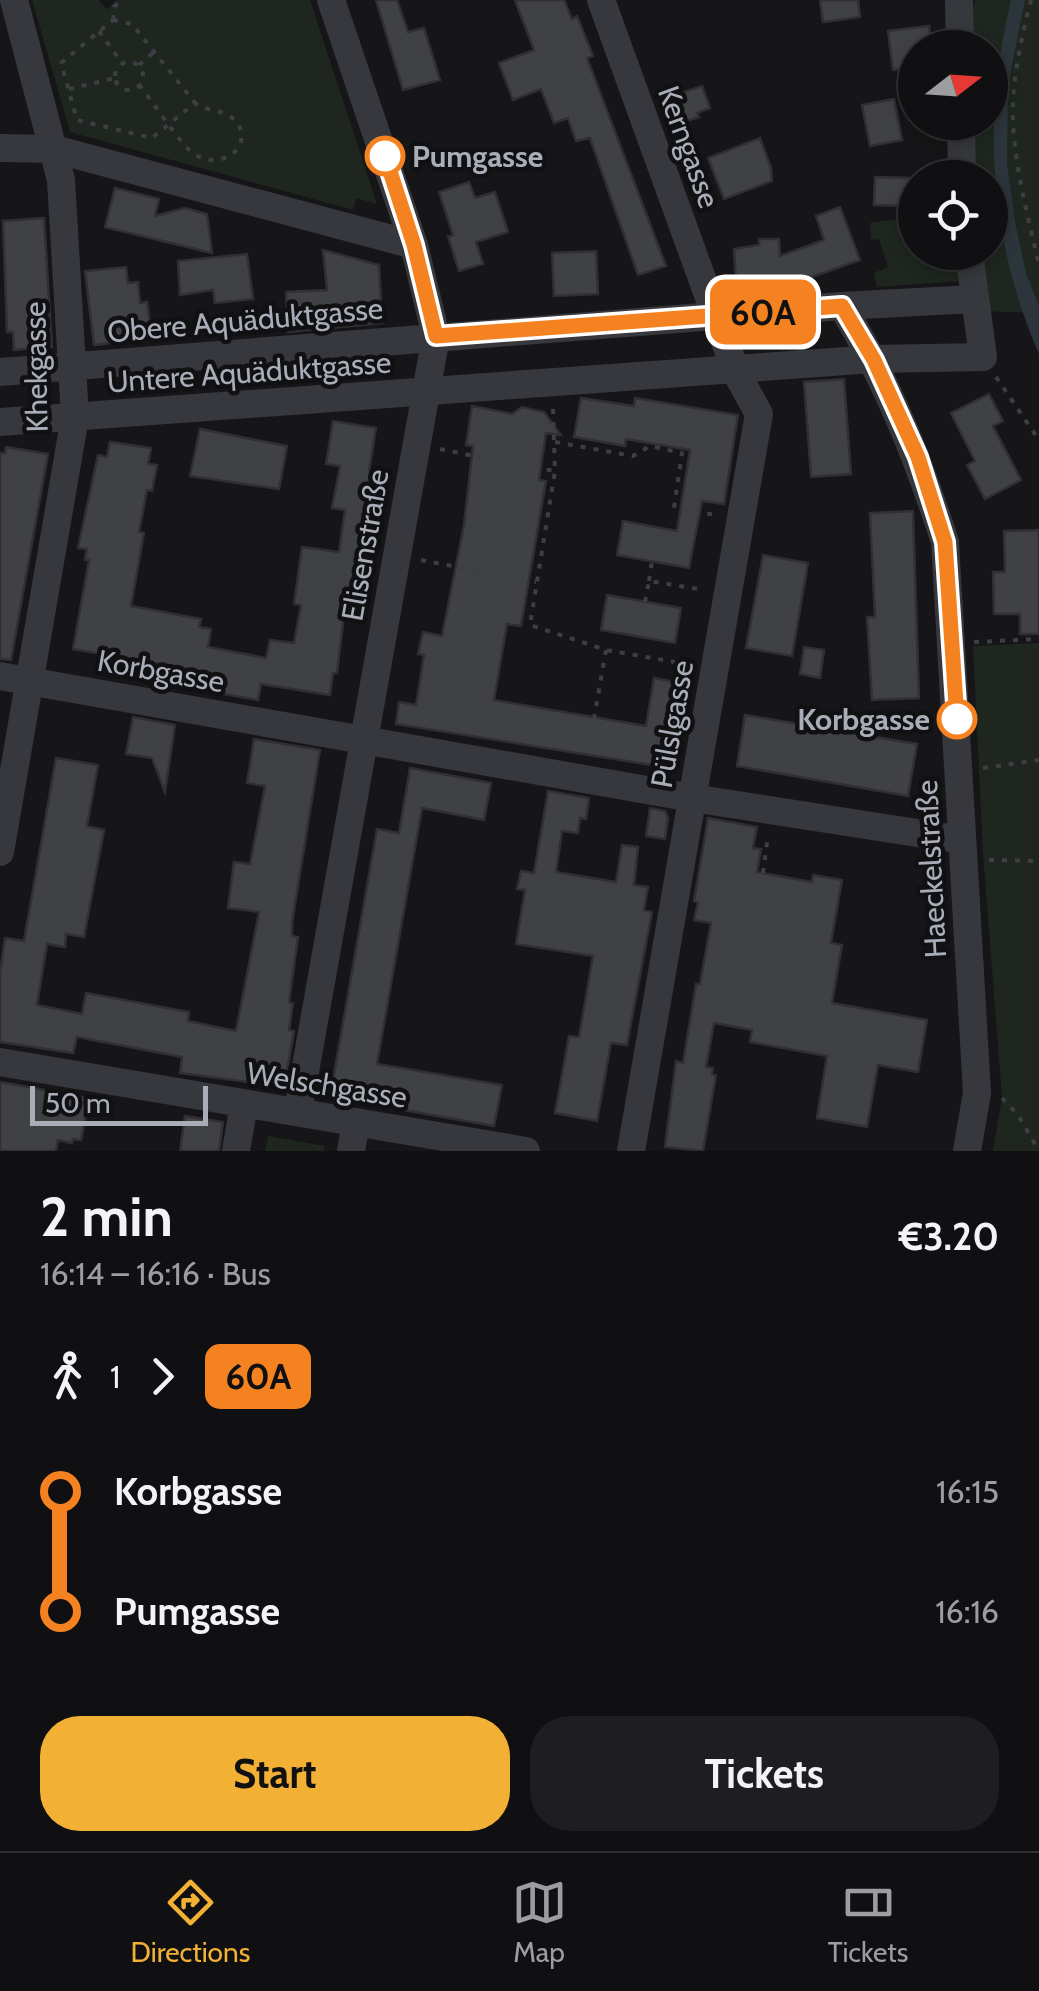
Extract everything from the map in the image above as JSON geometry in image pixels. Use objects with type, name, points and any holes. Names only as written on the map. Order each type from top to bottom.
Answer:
[{"type":"street","name":"Khekgasse","points":[[0,852],[74,417],[60,180],[14,0]]},
{"type":"street","name":"Elisenstraße","points":[[298,1112],[436,336],[414,245],[331,0]]},
{"type":"street","name":"Kerngasse","points":[[601,0],[716,316]]},
{"type":"street","points":[[958,0],[959,30]]},
{"type":"street","points":[[0,148],[54,149],[414,245]]},
{"type":"street","points":[[972,270],[982,356]]},
{"type":"street","name":"Obere Aquäduktgasse","points":[[0,372],[436,336],[974,300]]},
{"type":"street","name":"Haeckelstraße","points":[[842,306],[874,360],[918,457],[945,542],[977,1094],[968,1151]]},
{"type":"street","name":"Pülslgasse","points":[[631,1151],[759,414],[736,372],[716,316]]},
{"type":"street","name":"Untere Aquäduktgasse","points":[[0,422],[874,360],[982,356]]},
{"type":"street","name":"Korbgasse","points":[[0,676],[963,850]]},
{"type":"street","name":"Welschgasse","points":[[0,1062],[526,1151]]},
{"type":"street","points":[[236,1151],[244,1104]]},
{"type":"street","points":[[352,1151],[356,1122]]},
{"type":"path","points":[[122,0],[114,7],[113,20],[61,63],[77,120],[152,138],[194,103]]},
{"type":"path","points":[[1032,0],[1021,36],[1013,122],[1023,195],[1039,264]]},
{"type":"path","points":[[113,20],[132,24],[194,103],[230,116],[240,128],[241,142],[233,156],[219,161],[190,152],[140,85],[142,71],[138,65],[122,63],[115,78],[125,89],[140,85]]},
{"type":"path","points":[[99,31],[122,63]]},
{"type":"path","points":[[138,65],[154,52]]},
{"type":"path","points":[[69,90],[115,78]]},
{"type":"path","points":[[982,356],[1039,440]]},
{"type":"path","points":[[551,384],[556,471],[530,625],[606,650],[715,668]]},
{"type":"path","points":[[555,442],[633,456],[650,446],[682,452],[674,508],[741,519]]},
{"type":"path","points":[[416,444],[493,460]]},
{"type":"path","points":[[521,465],[556,471]]},
{"type":"path","points":[[396,555],[484,572]]},
{"type":"path","points":[[645,602],[652,561]]},
{"type":"path","points":[[496,574],[536,582]]},
{"type":"path","points":[[649,581],[728,594]]},
{"type":"path","points":[[951,644],[1039,640]]},
{"type":"path","points":[[594,719],[606,650]]},
{"type":"path","points":[[958,768],[1039,760]]},
{"type":"path","points":[[763,873],[769,829]]},
{"type":"path","points":[[963,850],[1039,861]]},
{"type":"path","points":[[977,1094],[1002,1098],[1018,1115],[1039,1151]]},
{"type":"shaded area","points":[[32,0],[98,0],[107,9],[117,0],[310,0],[377,204],[356,198],[353,210],[70,132]]},
{"type":"shaded area","points":[[975,0],[1039,0],[1039,313],[976,311],[972,270],[1008,270],[1008,160],[965,160],[966,140],[1008,140],[1008,30],[971,30]]},
{"type":"shaded area","points":[[1011,0],[1025,0],[1008,85],[1008,30]]},
{"type":"shaded area","points":[[994,140],[1007,140],[1007,160],[995,160]]},
{"type":"shaded area","points":[[1008,170],[1026,273],[1039,306],[1039,354],[1009,267]]},
{"type":"shaded area","points":[[898,219],[898,270],[962,270],[963,281],[877,287],[874,273],[888,267],[879,239],[871,240],[870,223]]},
{"type":"shaded area","points":[[1039,643],[1039,1151],[993,1151],[1002,1098],[983,853],[973,646]]},
{"type":"shaded area","points":[[268,1136],[325,1146],[324,1151],[265,1151]]},
{"type":"building","points":[[376,0],[397,0],[408,32],[424,28],[440,80],[403,90]]},
{"type":"building","points":[[515,0],[564,0],[572,19],[577,16],[593,56],[587,58],[666,266],[638,275],[590,138],[576,141],[568,118],[554,123],[541,89],[513,100],[499,63],[534,50]]},
{"type":"building","points":[[820,0],[858,0],[860,17],[823,22]]},
{"type":"building","points":[[929,26],[930,30],[898,30],[898,70],[893,70],[888,31]]},
{"type":"building","points":[[702,86],[710,108],[697,113],[699,117],[678,124],[676,120],[671,122],[663,99]]},
{"type":"building","points":[[894,99],[898,140],[902,140],[870,146],[862,105]]},
{"type":"building","points":[[760,138],[772,181],[724,199],[708,158]]},
{"type":"building","points":[[875,177],[898,178],[898,206],[874,205]]},
{"type":"building","points":[[469,182],[475,198],[495,192],[508,232],[476,242],[483,264],[459,271],[448,236],[453,235],[439,192]]},
{"type":"building","points":[[115,188],[159,199],[155,216],[185,208],[207,214],[212,253],[105,227]]},
{"type":"building","points":[[840,207],[860,260],[806,279],[736,283],[734,249],[759,245],[759,239],[779,239],[780,256],[824,240],[816,216]]},
{"type":"building","points":[[44,218],[52,347],[14,350],[13,332],[7,332],[3,221]]},
{"type":"building","points":[[323,250],[379,265],[382,323],[288,332],[286,292],[327,290]]},
{"type":"building","points":[[596,251],[598,294],[554,296],[552,253]]},
{"type":"building","points":[[247,254],[253,299],[215,303],[213,290],[180,295],[178,261]]},
{"type":"building","points":[[126,267],[128,283],[138,282],[140,303],[147,302],[152,338],[94,345],[85,271]]},
{"type":"building","points":[[844,379],[851,474],[811,477],[804,382]]},
{"type":"building","points":[[989,394],[1003,421],[993,426],[1021,480],[985,499],[967,465],[975,461],[951,413]]},
{"type":"building","points":[[581,398],[634,406],[635,398],[738,415],[724,504],[702,501],[689,568],[617,555],[623,521],[677,531],[690,450],[626,439],[625,446],[574,437]]},
{"type":"building","points":[[472,406],[512,414],[522,407],[544,412],[561,435],[546,433],[539,480],[546,481],[521,626],[507,624],[494,700],[646,726],[654,678],[692,685],[677,769],[396,724],[399,702],[416,705],[424,655],[418,654],[423,632],[442,636],[464,525],[473,446],[466,445]]},
{"type":"building","points":[[333,421],[376,428],[369,471],[384,473],[369,570],[355,568],[330,695],[261,684],[258,700],[201,690],[204,672],[73,649],[89,560],[85,560],[87,549],[78,548],[98,455],[107,457],[110,442],[151,448],[148,464],[157,465],[152,491],[147,490],[139,532],[144,533],[131,606],[201,619],[199,627],[211,629],[208,647],[266,658],[270,640],[294,643],[301,605],[294,604],[302,547],[339,552],[345,510],[332,508],[340,466],[326,464]]},
{"type":"building","points":[[200,429],[287,446],[279,489],[190,476]]},
{"type":"building","points":[[6,447],[48,454],[11,660],[0,659],[0,453],[5,453]]},
{"type":"building","points":[[913,511],[919,698],[872,700],[867,617],[875,617],[870,513]]},
{"type":"building","points":[[1039,530],[1039,634],[1020,634],[1020,614],[994,614],[993,572],[1005,572],[1004,531]]},
{"type":"building","points":[[763,555],[808,563],[792,656],[746,648]]},
{"type":"building","points":[[607,595],[681,608],[675,643],[601,630]]},
{"type":"building","points":[[804,647],[824,650],[820,678],[800,674]]},
{"type":"building","points":[[745,715],[917,744],[908,796],[737,766]]},
{"type":"building","points":[[133,717],[175,725],[165,792],[152,758],[126,754]]},
{"type":"building","points":[[254,739],[320,750],[292,923],[292,936],[298,937],[289,1002],[293,1003],[289,1030],[294,1031],[285,1082],[278,1086],[180,1073],[182,1057],[77,1037],[73,1053],[0,1042],[0,973],[5,938],[24,941],[56,758],[98,765],[87,826],[104,830],[84,937],[66,934],[65,947],[47,944],[37,1005],[82,1014],[86,993],[189,1012],[188,1021],[236,1031],[259,912],[228,908],[234,862],[250,864],[265,786],[247,783]]},
{"type":"building","points":[[410,768],[491,783],[484,820],[422,808],[377,1064],[502,1085],[494,1126],[330,1097],[377,829],[399,833]]},
{"type":"building","points":[[548,791],[589,798],[586,819],[580,818],[578,833],[562,831],[556,872],[616,882],[622,845],[638,847],[634,885],[648,887],[644,910],[652,912],[627,1045],[611,1043],[597,1121],[555,1113],[569,1036],[579,1037],[593,956],[516,944],[525,890],[517,889],[521,871],[534,873]]},
{"type":"building","points":[[650,808],[665,811],[665,839],[646,836]]},
{"type":"building","points":[[708,818],[757,827],[753,848],[761,849],[757,872],[812,882],[813,875],[842,880],[831,943],[842,945],[832,1003],[927,1020],[918,1072],[878,1065],[867,1127],[817,1118],[827,1056],[750,1042],[752,1030],[714,1023],[706,1067],[713,1068],[712,1074],[716,1075],[703,1151],[665,1147],[676,1061],[683,1063],[711,923],[694,920]]},
{"type":"building","points":[[0,1082],[89,1098],[81,1140],[58,1140],[56,1151],[0,1151]]},
{"type":"building","points":[[185,1116],[223,1122],[219,1151],[180,1151]]},
{"type":"bus line","name":"60A","points":[[385,156],[414,245],[436,336],[842,306],[874,360],[918,457],[945,542],[957,719]]},
{"type":"place","name":"Pumgasse","points":[[385,156]]},
{"type":"place","name":"Korbgasse","points":[[957,719]]}]
